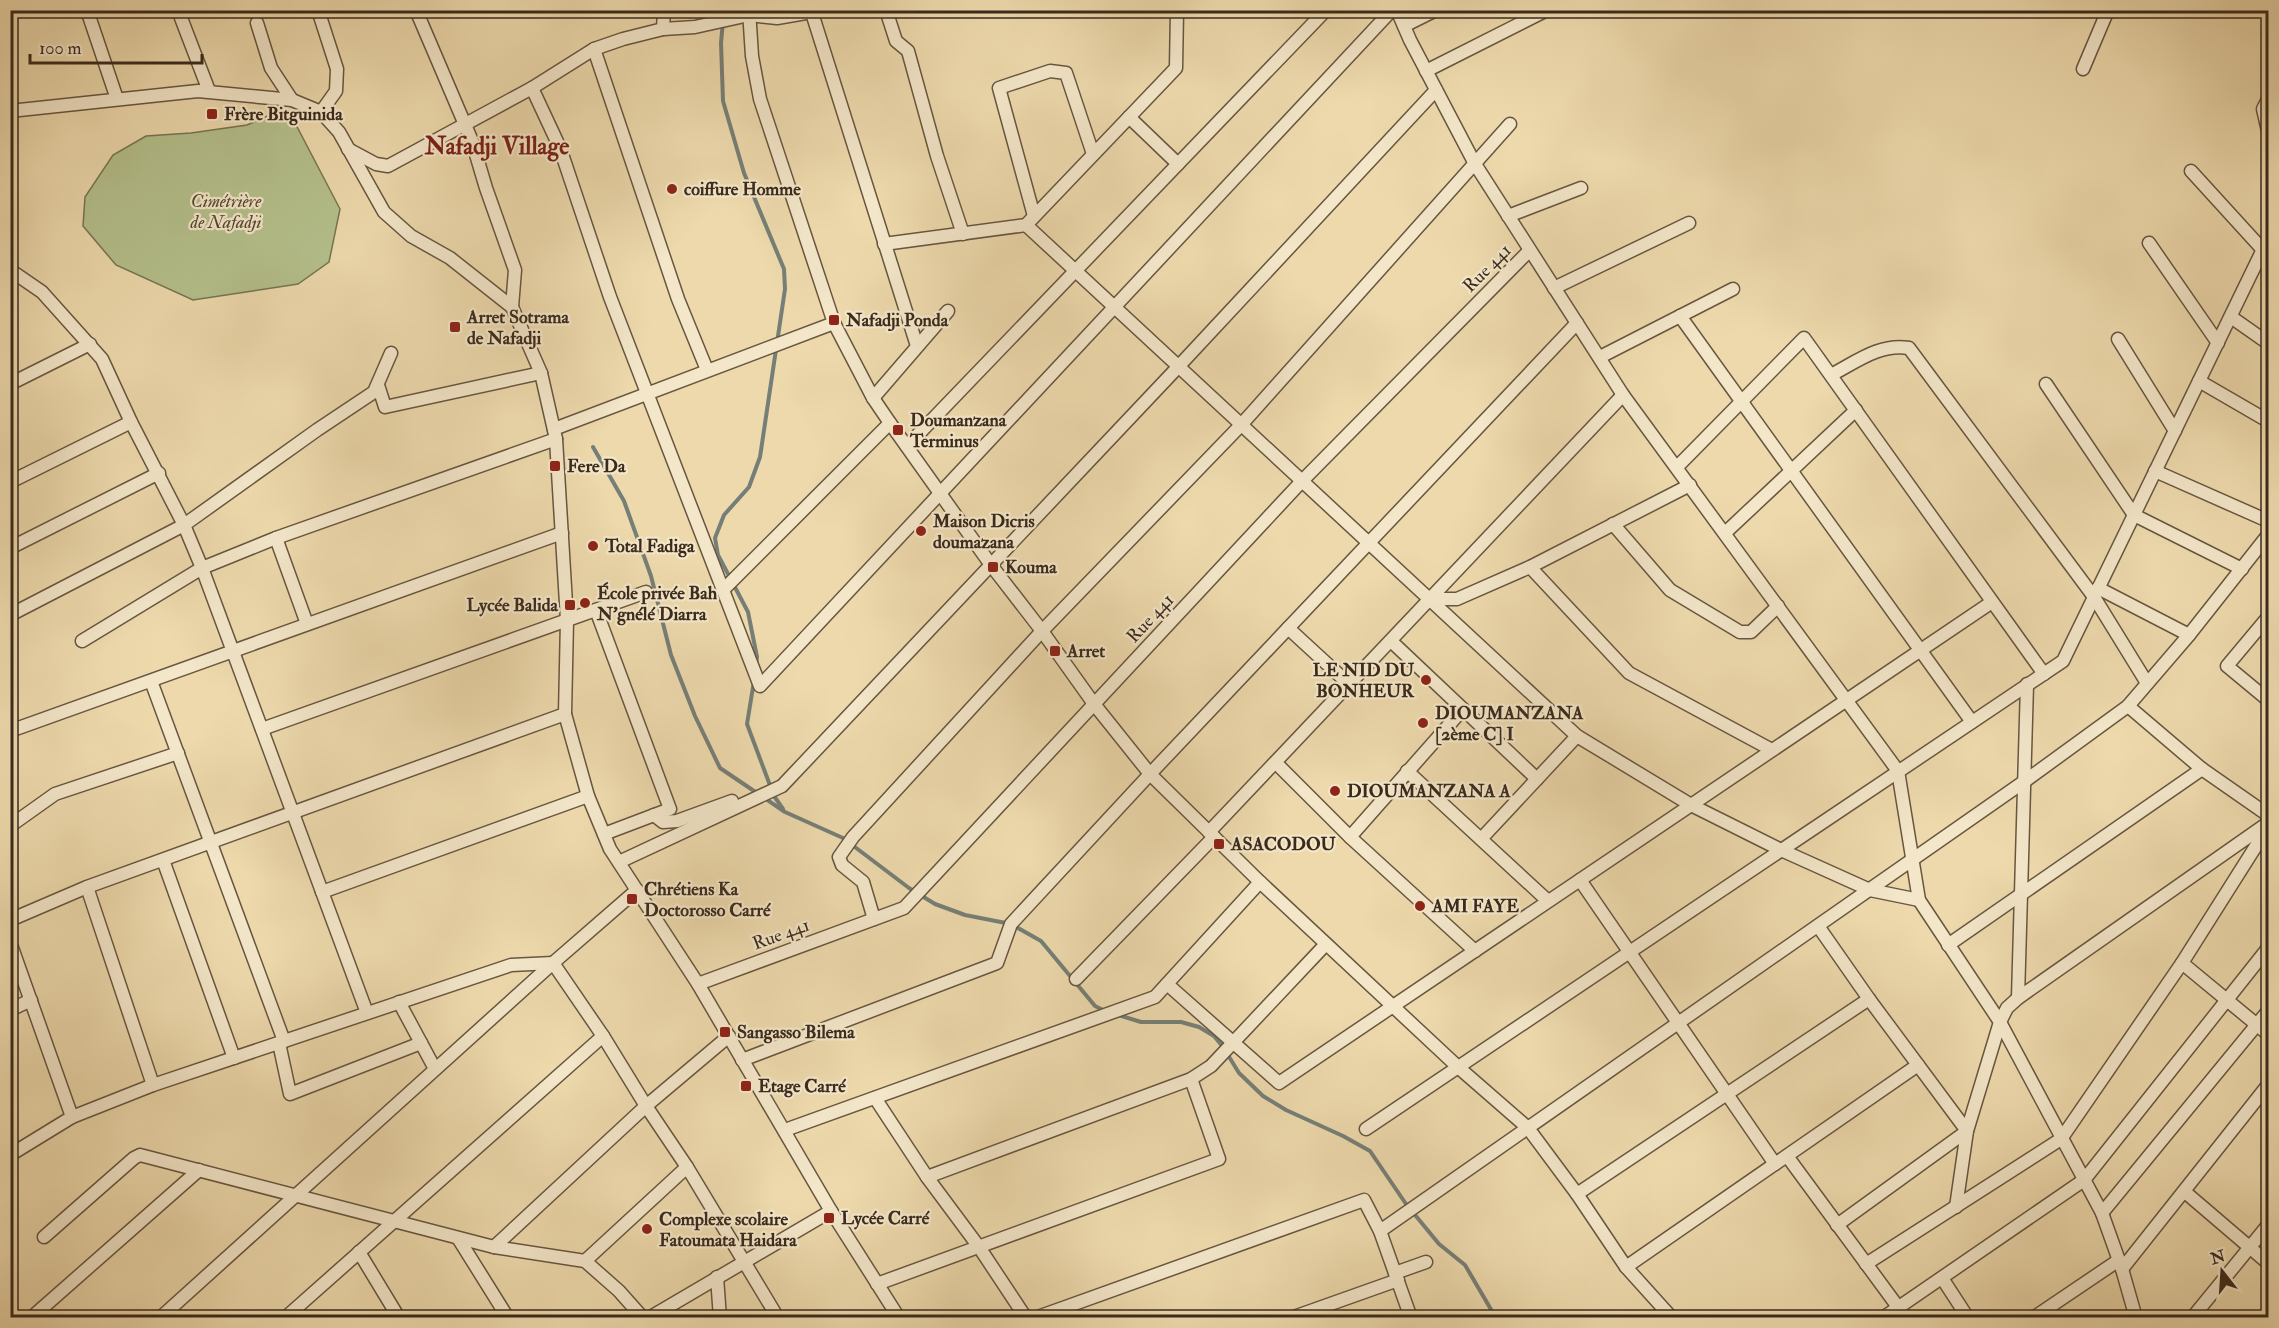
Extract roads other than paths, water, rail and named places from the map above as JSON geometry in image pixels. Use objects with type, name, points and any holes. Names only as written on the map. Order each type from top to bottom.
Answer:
[{"type":"street","points":[[87,10],[117,99]]},
{"type":"street","points":[[178,10],[209,92]]},
{"type":"street","points":[[318,10],[337,69],[336,91],[321,112]]},
{"type":"street","points":[[416,10],[472,141],[515,270],[512,307]]},
{"type":"street","points":[[663,29],[664,10]]},
{"type":"street","points":[[886,10],[896,41],[908,51],[937,156],[963,234]]},
{"type":"street","points":[[884,244],[963,234],[1030,221],[1176,68],[1177,10]]},
{"type":"street","points":[[907,446],[1326,10]]},
{"type":"street","points":[[532,88],[560,148],[609,297],[760,686],[1392,10]]},
{"type":"street","points":[[1398,10],[1475,164],[1623,395],[1898,771],[1920,900],[2000,1022],[2102,1213],[2136,1317]]},
{"type":"street","points":[[1404,26],[1436,10]]},
{"type":"street","points":[[1426,70],[1547,10]]},
{"type":"street","points":[[2083,69],[2108,10]]},
{"type":"street","points":[[348,148],[376,164],[388,166],[532,88],[594,49],[663,29],[695,27],[749,13],[777,18],[818,12],[884,244],[917,346]]},
{"type":"street","points":[[749,13],[752,56],[760,99],[834,323],[873,398],[890,423],[991,565],[1094,704],[1150,774],[1326,944],[1458,1067],[1528,1128],[1577,1194],[1626,1267],[1671,1317]]},
{"type":"street","points":[[257,23],[271,68],[292,100]]},
{"type":"street","points":[[594,49],[678,299],[707,370]]},
{"type":"street","points":[[1093,154],[1066,73],[1050,71],[999,88],[1030,221],[1075,271],[1577,736],[1691,805],[1781,850],[1870,890],[1920,900]]},
{"type":"street","points":[[620,862],[782,786],[1179,367],[1436,90]]},
{"type":"street","points":[[10,111],[209,92],[292,100],[321,112],[339,132],[384,212],[411,236],[450,258],[512,307],[541,373],[555,434],[567,621],[565,714],[588,796],[604,834],[620,862],[698,984],[831,1211],[899,1317]]},
{"type":"street","points":[[2268,99],[2263,109],[2268,131]]},
{"type":"street","points":[[1129,117],[1178,164]]},
{"type":"street","points":[[873,919],[863,882],[842,865],[839,857],[853,837],[1042,631],[1241,424],[1510,124]]},
{"type":"street","points":[[1366,1129],[2063,661],[2266,244],[2191,171]]},
{"type":"street","points":[[1508,216],[1581,188]]},
{"type":"street","points":[[1554,288],[1689,223]]},
{"type":"street","points":[[2149,243],[2218,343]]},
{"type":"street","name":"Rue 441","points":[[698,984],[904,908],[1302,481],[1529,251]]},
{"type":"street","points":[[10,270],[42,292],[102,359],[131,422],[184,525],[367,1013]]},
{"type":"street","points":[[1600,357],[1733,289]]},
{"type":"street","points":[[873,398],[948,311]]},
{"type":"street","points":[[1680,316],[1972,722]]},
{"type":"street","points":[[2230,316],[2268,343]]},
{"type":"street","points":[[82,641],[202,568],[555,434],[647,393],[834,323]]},
{"type":"street","points":[[742,1060],[997,963],[1011,924],[1577,323]]},
{"type":"street","points":[[1677,467],[1804,338],[2044,674]]},
{"type":"street","points":[[2118,339],[2175,431]]},
{"type":"street","points":[[10,384],[90,344]]},
{"type":"street","points":[[1831,375],[1879,350],[1897,346],[1909,348],[2096,593],[2147,683]]},
{"type":"street","points":[[10,615],[184,525],[374,392],[391,353]]},
{"type":"street","points":[[378,385],[385,407],[541,373]]},
{"type":"street","points":[[2199,381],[2268,421]]},
{"type":"street","points":[[2046,384],[2134,515],[2242,569]]},
{"type":"street","points":[[1076,979],[1429,599],[1623,395]]},
{"type":"street","points":[[1725,533],[1856,410]]},
{"type":"street","points":[[10,482],[131,422]]},
{"type":"street","points":[[724,589],[890,423]]},
{"type":"street","points":[[2155,471],[2268,521]]},
{"type":"street","points":[[10,548],[159,473]]},
{"type":"street","points":[[1429,599],[1457,599],[1530,567],[1690,485]]},
{"type":"street","points":[[1613,524],[1670,590],[1740,632],[1751,632],[1778,606]]},
{"type":"street","points":[[10,731],[562,533]]},
{"type":"street","points":[[1380,1231],[1913,860],[2128,706],[2268,535]]},
{"type":"street","points":[[276,538],[307,624]]},
{"type":"street","points":[[1530,567],[1629,673],[1772,750]]},
{"type":"street","points":[[262,729],[646,592]]},
{"type":"street","points":[[2096,593],[2189,634]]},
{"type":"street","points":[[1167,984],[1233,1045],[1279,1083],[1992,602]]},
{"type":"street","points":[[596,610],[670,809],[604,834]]},
{"type":"street","points":[[2268,617],[2227,666],[2268,700]]},
{"type":"street","points":[[1288,628],[1350,685]]},
{"type":"street","points":[[1391,641],[1537,779]]},
{"type":"street","points":[[152,681],[281,1042],[290,1094],[421,1043]]},
{"type":"street","points":[[2018,998],[2028,684]]},
{"type":"street","points":[[2128,706],[2202,769],[2268,815]]},
{"type":"street","points":[[1350,837],[1463,709]]},
{"type":"street","points":[[10,920],[87,887],[565,714]]},
{"type":"street","points":[[1481,840],[1577,736]]},
{"type":"street","points":[[10,826],[55,794],[178,753]]},
{"type":"street","points":[[1276,763],[1350,837],[1475,951]]},
{"type":"street","points":[[1948,945],[2202,769]]},
{"type":"street","points":[[1407,771],[1548,901]]},
{"type":"street","points":[[322,892],[588,796]]},
{"type":"street","points":[[654,815],[663,822],[677,821],[732,801]]},
{"type":"street","points":[[1866,1264],[2061,1140],[2182,963],[2268,825]]},
{"type":"street","points":[[1956,1207],[1967,1131],[2000,1022],[2007,1008],[2018,998],[2268,825]]},
{"type":"street","points":[[163,860],[234,1058]]},
{"type":"street","points":[[1580,880],[1775,1164]]},
{"type":"street","points":[[785,1130],[1155,997],[1260,882]]},
{"type":"street","points":[[87,887],[153,1085]]},
{"type":"street","points":[[160,1317],[637,890]]},
{"type":"street","points":[[1818,926],[1967,1131]]},
{"type":"street","points":[[10,942],[72,1118]]},
{"type":"street","points":[[927,1178],[1191,1079],[1211,1066],[1233,1045],[1326,944]]},
{"type":"street","points":[[1883,1317],[2084,1180],[2268,948]]},
{"type":"street","points":[[10,1155],[72,1118],[153,1085],[511,965],[553,963]]},
{"type":"street","points":[[553,963],[687,1167],[778,1317]]},
{"type":"street","points":[[2182,963],[2268,1035]]},
{"type":"street","points":[[1577,1194],[1869,999]]},
{"type":"street","points":[[10,1010],[31,1000]]},
{"type":"street","points":[[399,1002],[435,1069]]},
{"type":"street","points":[[2102,1213],[2268,1011]]},
{"type":"street","points":[[289,1316],[603,1036]]},
{"type":"street","points":[[494,1247],[646,1106],[729,1036]]},
{"type":"street","points":[[1626,1267],[1918,1065]]},
{"type":"street","points":[[877,1284],[1220,1159],[1191,1079]]},
{"type":"street","points":[[2033,1317],[2120,1264],[2184,1192],[2268,1085]]},
{"type":"street","points":[[874,1098],[927,1178],[979,1247],[1026,1317]]},
{"type":"street","points":[[1837,1225],[1967,1131]]},
{"type":"street","points":[[44,1237],[140,1155],[494,1247],[585,1261],[619,1291],[643,1317]]},
{"type":"street","points":[[1787,1156],[1898,1307]]},
{"type":"street","points":[[585,1261],[687,1167]]},
{"type":"street","points":[[31,1317],[199,1170]]},
{"type":"street","points":[[2184,1192],[2268,1263]]},
{"type":"street","points":[[1035,1317],[1364,1200],[1380,1231],[1411,1317]]},
{"type":"street","points":[[649,1317],[831,1211]]},
{"type":"street","points":[[2192,1317],[2268,1225]]},
{"type":"street","points":[[458,1238],[508,1317]]},
{"type":"street","points":[[359,1252],[399,1317]]},
{"type":"street","points":[[1291,1317],[1426,1262]]},
{"type":"street","points":[[717,1277],[720,1317]]},
{"type":"street","points":[[1942,1278],[1968,1317]]},
{"type":"waterway","points":[[724,10],[721,43],[723,101],[744,173],[784,269],[785,289],[760,457],[749,487],[724,515],[715,538],[718,555],[748,612],[757,657],[756,665]]},
{"type":"waterway","points":[[593,447],[624,501],[651,576],[671,655],[695,716],[720,768],[785,812],[843,838],[909,888],[935,904],[965,915],[1011,924],[1041,941],[1095,1006],[1105,1011]]},
{"type":"waterway","points":[[754,681],[747,724],[774,796],[783,809]]},
{"type":"waterway","points":[[1115,1014],[1141,1022],[1181,1022],[1199,1027],[1214,1036],[1239,1073],[1263,1096],[1286,1110],[1370,1151],[1406,1204],[1439,1244],[1465,1265],[1496,1318]]},
{"type":"place","name":"Frère Bitguinida","points":[[212,114]]},
{"type":"place","name":"coiffure Homme","points":[[672,189]]},
{"type":"place","name":"Nafadji Ponda","points":[[834,320]]},
{"type":"place","name":"Arret Sotrama de Nafadji","points":[[455,327]]},
{"type":"place","name":"Doumanzana Terminus","points":[[898,430]]},
{"type":"place","name":"Fere Da","points":[[555,466]]},
{"type":"place","name":"Maison Dicris doumazana","points":[[921,531]]},
{"type":"place","name":"Total Fadiga","points":[[593,546]]},
{"type":"place","name":"Kouma","points":[[993,567]]},
{"type":"place","name":"École privée Bah N'gnélé Diarra","points":[[585,603]]},
{"type":"place","name":"Lycée Balida","points":[[570,605]]},
{"type":"place","name":"Arret","points":[[1055,651]]},
{"type":"place","name":"LE NID DU BONHEUR","points":[[1426,680]]},
{"type":"place","name":"DIOUMANZANA [2ème C] I","points":[[1423,723]]},
{"type":"place","name":"DIOUMANZANA A","points":[[1335,791]]},
{"type":"place","name":"ASACODOU","points":[[1219,844]]},
{"type":"place","name":"Chrétiens Ka Doctorosso Carré","points":[[632,899]]},
{"type":"place","name":"AMI FAYE","points":[[1420,906]]},
{"type":"place","name":"Sangasso Bilema","points":[[725,1032]]},
{"type":"place","name":"Etage Carré","points":[[746,1086]]},
{"type":"place","name":"Lycée Carré","points":[[829,1218]]},
{"type":"place","name":"Complexe scolaire Fatoumata Haidara","points":[[647,1229]]},
{"type":"district","name":"Nafadji Village","points":[[497,146]]},
{"type":"park label","name":"Cimétrière de Nafadji","points":[[226,211]]}]
